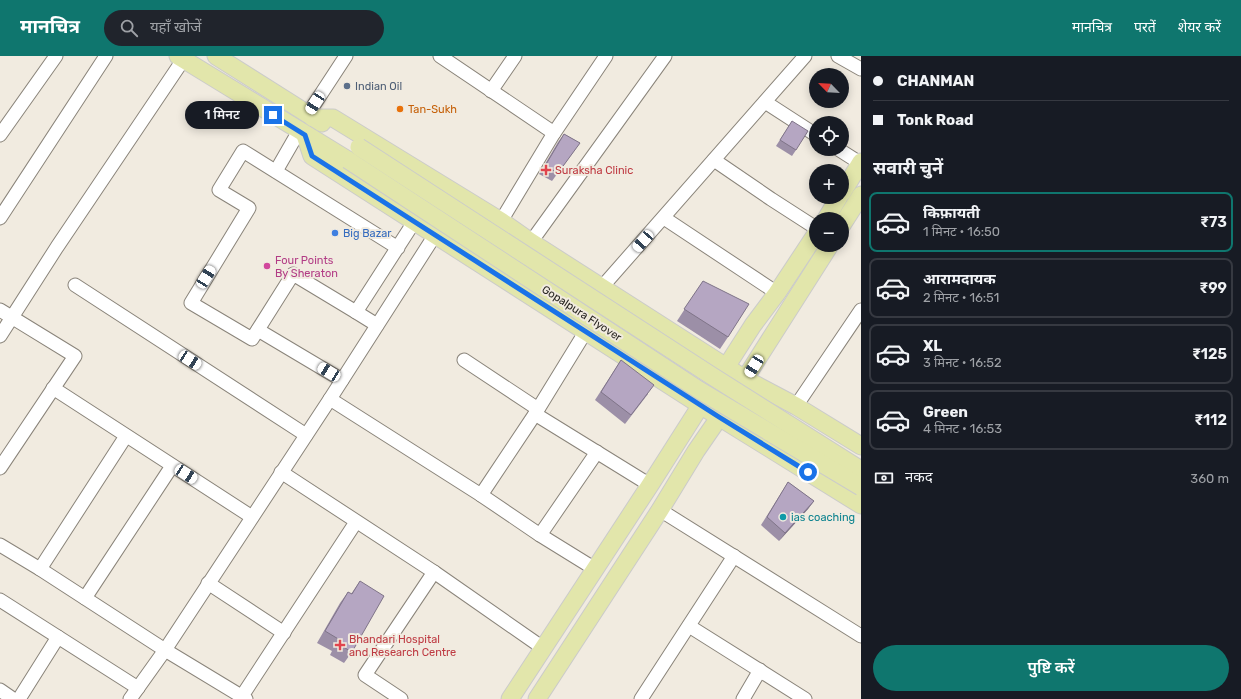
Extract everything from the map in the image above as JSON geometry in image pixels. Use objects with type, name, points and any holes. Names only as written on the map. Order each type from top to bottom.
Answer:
[{"type":"main road","name":"Gopalpura Flyover","points":[[216,56],[310,116],[354,154],[699,390],[861,487]]},
{"type":"main road","name":"Gopalpura Flyover","points":[[181,58],[302,133],[354,154],[861,470]]},
{"type":"main road","points":[[310,116],[333,118],[501,221],[531,242],[727,366],[745,379],[796,406],[861,446],[834,488]]},
{"type":"main road","points":[[302,133],[312,156],[719,417],[861,505]]},
{"type":"main road","points":[[849,182],[861,163]]},
{"type":"main road","points":[[849,215],[861,195]]},
{"type":"main road","points":[[510,699],[753,325],[809,244]]},
{"type":"main road","points":[[537,699],[826,252]]},
{"type":"main road","points":[[535,299],[559,260]]},
{"type":"street","points":[[0,135],[56,56]]},
{"type":"street","points":[[0,218],[106,56]]},
{"type":"street","points":[[310,116],[346,56]]},
{"type":"street","points":[[440,56],[554,133]]},
{"type":"street","points":[[491,91],[515,56]]},
{"type":"street","points":[[501,221],[554,133],[606,56]]},
{"type":"street","points":[[531,242],[665,56]]},
{"type":"street","points":[[838,56],[861,69]]},
{"type":"street","points":[[0,336],[181,58]]},
{"type":"street","points":[[602,287],[765,102],[799,58]]},
{"type":"street","points":[[765,102],[809,130]]},
{"type":"street","points":[[276,171],[302,133]]},
{"type":"street","points":[[377,325],[293,274],[262,332],[251,339],[190,303],[249,208],[219,190],[244,151],[398,248]]},
{"type":"street","points":[[849,156],[861,163]]},
{"type":"street","points":[[714,160],[809,223]]},
{"type":"street","points":[[664,218],[776,293]]},
{"type":"street","points":[[356,312],[414,222]]},
{"type":"street","points":[[0,600],[58,638],[134,694],[165,650],[330,399],[435,235]]},
{"type":"street","points":[[75,285],[306,435]]},
{"type":"street","points":[[0,310],[74,356],[0,468]]},
{"type":"street","points":[[796,406],[861,310]]},
{"type":"street","points":[[262,332],[342,380]]},
{"type":"street","points":[[481,495],[586,332]]},
{"type":"street","points":[[464,360],[597,452],[650,485]]},
{"type":"street","points":[[53,388],[252,517]]},
{"type":"street","points":[[330,399],[481,495],[540,536],[595,569]]},
{"type":"street","points":[[40,569],[126,436]]},
{"type":"street","points":[[540,536],[597,452]]},
{"type":"street","points":[[85,598],[172,466]]},
{"type":"street","points":[[281,472],[434,572],[543,648]]},
{"type":"street","points":[[660,510],[861,636]]},
{"type":"street","points":[[0,545],[40,569],[165,650],[226,694],[244,698],[356,522]]},
{"type":"street","points":[[641,699],[734,556]]},
{"type":"street","points":[[401,699],[365,675],[434,572]]},
{"type":"street","points":[[208,583],[284,633]]},
{"type":"street","points":[[689,626],[805,699]]},
{"type":"street","points":[[19,699],[58,638]]},
{"type":"street","points":[[743,699],[760,670]]},
{"type":"street","points":[[0,690],[13,699]]},
{"type":"building","points":[[792,121],[808,131],[796,150],[780,140]]},
{"type":"building","points":[[564,134],[580,143],[558,173],[545,166]]},
{"type":"building","points":[[703,281],[749,304],[728,337],[684,309]]},
{"type":"building","points":[[621,360],[654,385],[631,415],[601,392]]},
{"type":"building","name":"ias coaching","points":[[788,482],[814,501],[785,533],[767,517]]},
{"type":"building","points":[[360,581],[384,596],[352,652],[338,644],[340,640],[325,631],[348,592],[352,594]]},
{"type":"place","name":"Indian Oil","points":[[347,86]]},
{"type":"place","name":"Tan-Sukh","points":[[400,109]]},
{"type":"place","name":"Suraksha Clinic","points":[[546,170]]},
{"type":"place","name":"Big Bazar","points":[[335,233]]},
{"type":"place","name":"Four Points By Sheraton","points":[[267,266]]},
{"type":"place","name":"ias coaching","points":[[783,517]]},
{"type":"place","name":"Bhandari Hospital and Research Centre","points":[[340,645]]},
{"type":"route","points":[[273,115],[305,135],[312,156],[719,417],[808,472]]}]
